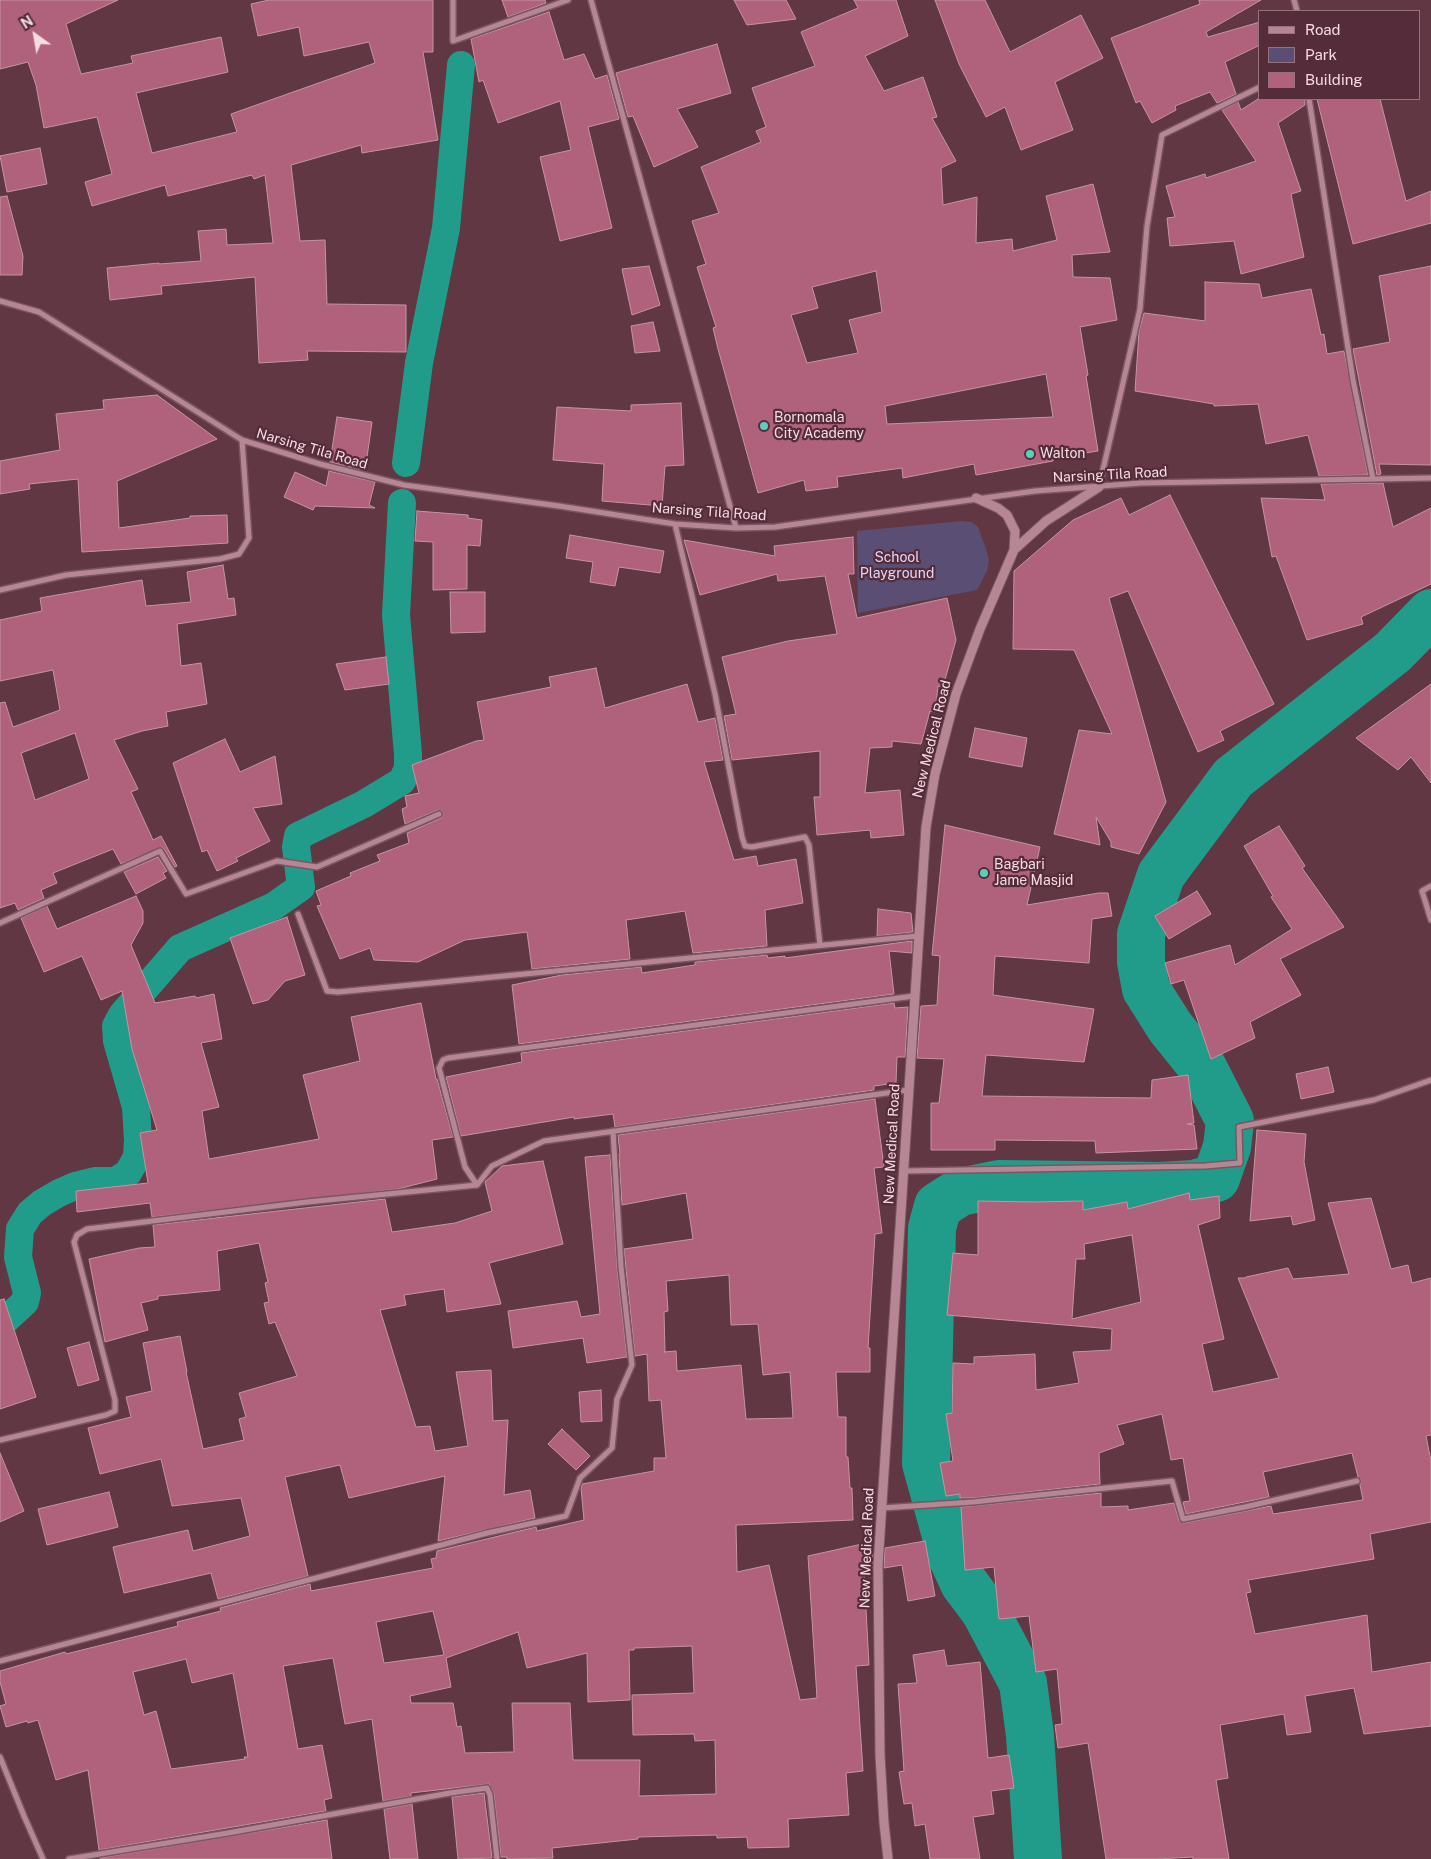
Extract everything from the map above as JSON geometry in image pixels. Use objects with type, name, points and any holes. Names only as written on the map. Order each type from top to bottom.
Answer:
[{"type":"street","points":[[454,0],[453,41],[568,0]]},
{"type":"street","points":[[590,0],[736,528]]},
{"type":"street","points":[[1099,487],[1140,309],[1147,226],[1162,135],[1258,88]]},
{"type":"street","points":[[1309,100],[1353,380],[1373,480]]},
{"type":"street","name":"Narsing Tila Road","points":[[0,301],[39,312],[242,440],[320,464],[404,485],[675,524],[736,528],[775,527],[976,498],[1035,491],[1142,483],[1431,478]]},
{"type":"street","points":[[0,590],[66,575],[220,559],[239,554],[249,538],[242,440]]},
{"type":"street","name":"New Medical Road","points":[[888,1859],[880,1755],[878,1565],[926,827],[938,764],[956,694],[968,658],[1014,550],[1046,521],[1099,487]]},
{"type":"street","points":[[976,498],[998,508],[1007,516],[1015,531],[1014,550]]},
{"type":"street","points":[[675,524],[715,694],[745,846],[752,847],[805,837],[809,845],[820,945]]},
{"type":"street","points":[[0,923],[160,851],[186,894],[277,861],[317,867],[439,814]]},
{"type":"street","points":[[1431,886],[1422,891],[1431,920]]},
{"type":"street","points":[[298,914],[327,991],[338,992],[918,936]]},
{"type":"street","points":[[477,1186],[465,1167],[439,1068],[443,1060],[914,996]]},
{"type":"street","points":[[903,1171],[1240,1164],[1238,1127],[1374,1100],[1431,1080]]},
{"type":"street","points":[[0,1440],[116,1411],[115,1400],[74,1242],[77,1235],[87,1230],[307,1202],[477,1186],[492,1166],[544,1141],[908,1090]]},
{"type":"street","points":[[0,1661],[487,1533],[566,1516],[580,1478],[612,1448],[617,1399],[632,1365],[621,1266],[613,1132]]},
{"type":"street","points":[[882,1508],[973,1502],[1172,1481],[1183,1519],[1245,1508],[1358,1481]]},
{"type":"street","points":[[0,1756],[43,1859]]},
{"type":"street","points":[[0,1778],[7,1774]]},
{"type":"street","points":[[69,1859],[228,1834],[450,1793],[487,1788],[490,1795],[497,1859]]},
{"type":"green space","name":"School Playground","points":[[962,521],[972,522],[978,527],[989,561],[987,571],[977,590],[858,613],[857,531]]},
{"type":"building","points":[[0,0],[118,0],[66,24],[81,74],[133,63],[131,56],[221,37],[228,72],[136,93],[152,153],[237,132],[231,114],[375,63],[369,42],[304,56],[299,27],[258,36],[251,4],[269,0],[433,0],[433,52],[423,52],[438,140],[362,153],[361,145],[291,165],[300,241],[325,240],[327,304],[406,305],[406,352],[307,351],[308,360],[259,363],[255,277],[161,286],[162,294],[110,300],[107,268],[201,261],[198,231],[226,229],[227,245],[273,243],[265,175],[254,179],[252,175],[168,196],[165,185],[92,206],[85,182],[112,174],[97,117],[44,128],[36,85],[28,62],[0,69]]},
{"type":"building","points":[[502,0],[545,0],[546,3],[508,17]]},
{"type":"building","points":[[734,0],[786,0],[796,19],[747,25]]},
{"type":"building","points":[[854,0],[896,0],[908,36],[865,56],[884,91],[923,77],[937,117],[932,118],[956,161],[941,168],[943,205],[977,197],[976,243],[1012,239],[1013,251],[1057,240],[1046,196],[1093,184],[1110,252],[1072,255],[1073,277],[1110,278],[1117,320],[1080,327],[1098,451],[1053,458],[1053,461],[976,475],[974,464],[903,478],[902,468],[837,477],[838,487],[806,491],[804,480],[758,493],[718,349],[713,328],[716,327],[697,267],[706,264],[692,221],[719,213],[701,167],[761,142],[756,131],[766,127],[752,88],[815,66],[801,32],[858,8]],"holes":[[[876,271],[882,312],[849,320],[858,353],[807,363],[791,315],[818,308],[812,287]],[[1046,374],[1053,417],[887,424],[885,406]]]},
{"type":"building","points":[[935,0],[985,0],[1010,52],[1081,15],[1103,58],[1055,82],[1073,130],[1021,150],[1005,107],[986,117],[959,64]]},
{"type":"building","points":[[1199,0],[1261,0],[1206,32],[1208,37],[1258,23],[1258,46],[1225,62],[1236,94],[1217,103],[1210,92],[1175,106],[1176,110],[1152,123],[1140,101],[1136,103],[1111,38],[1200,4]]},
{"type":"building","points":[[549,12],[564,60],[584,54],[595,79],[607,75],[619,119],[588,127],[612,228],[560,241],[540,157],[571,150],[560,101],[498,123],[483,80],[479,82],[471,39]]},
{"type":"building","points":[[717,44],[731,93],[677,109],[698,147],[654,167],[633,116],[628,117],[616,73]]},
{"type":"building","points":[[1258,99],[1305,100],[1305,105],[1278,123],[1301,191],[1291,194],[1304,257],[1241,274],[1234,241],[1170,246],[1167,218],[1175,217],[1166,186],[1205,174],[1206,178],[1256,161],[1222,110],[1238,102],[1241,110]]},
{"type":"building","points":[[1317,100],[1380,100],[1406,201],[1431,191],[1431,223],[1353,244]]},
{"type":"building","points":[[40,148],[47,184],[7,192],[0,156]]},
{"type":"building","points":[[7,196],[23,256],[22,275],[0,275],[0,197]]},
{"type":"building","points":[[649,266],[660,305],[632,315],[622,269]]},
{"type":"building","points":[[1431,266],[1431,465],[1379,464],[1381,474],[1377,475],[1353,349],[1390,342],[1379,276]]},
{"type":"building","points":[[1205,282],[1259,284],[1262,298],[1311,289],[1321,335],[1324,334],[1327,354],[1344,351],[1368,475],[1319,476],[1308,435],[1266,444],[1258,404],[1214,406],[1214,404],[1135,391],[1139,331],[1144,313],[1205,321]]},
{"type":"building","points":[[653,322],[660,351],[635,353],[631,326]]},
{"type":"building","points":[[157,395],[217,439],[117,481],[119,528],[190,518],[190,516],[227,515],[228,543],[82,552],[78,479],[29,484],[30,489],[0,494],[0,461],[60,450],[56,414],[104,409],[103,400]]},
{"type":"building","points":[[681,403],[684,465],[665,466],[662,506],[602,501],[604,464],[553,460],[557,407],[631,411],[631,405]]},
{"type":"building","points":[[337,417],[372,422],[365,471],[330,462]]},
{"type":"building","points":[[329,471],[375,482],[369,505],[375,508],[315,506],[313,510],[284,497],[295,472],[326,486]]},
{"type":"building","points":[[1383,483],[1393,527],[1431,508],[1431,584],[1361,617],[1363,624],[1307,640],[1276,556],[1272,557],[1261,498],[1325,500],[1321,484]]},
{"type":"building","points":[[1170,495],[1274,704],[1220,731],[1224,740],[1198,752],[1128,591],[1109,598],[1166,802],[1139,854],[1111,847],[1111,842],[1096,817],[1100,845],[1054,834],[1079,730],[1112,734],[1074,650],[1013,649],[1014,571],[1073,520],[1121,498],[1129,515]]},
{"type":"building","points":[[417,511],[468,515],[468,518],[482,520],[480,546],[467,545],[467,589],[433,590],[433,542],[415,541]]},
{"type":"building","points":[[570,535],[664,551],[660,573],[619,567],[615,586],[590,582],[593,562],[566,558]]},
{"type":"building","points":[[853,537],[854,574],[848,574],[857,618],[947,598],[956,640],[943,687],[938,686],[935,712],[930,711],[921,744],[892,741],[892,747],[870,748],[865,793],[900,790],[904,835],[871,838],[870,830],[817,835],[814,797],[820,797],[820,751],[732,760],[724,716],[736,714],[722,657],[788,641],[837,634],[825,576],[778,581],[777,574],[700,595],[684,540],[775,556],[774,546]]},
{"type":"building","points":[[223,565],[228,599],[234,598],[236,615],[177,624],[181,666],[201,663],[207,704],[166,712],[168,726],[142,731],[114,740],[138,789],[131,792],[153,840],[161,836],[177,866],[175,867],[161,847],[121,864],[113,849],[53,873],[57,883],[41,890],[44,898],[18,910],[15,903],[0,908],[0,703],[5,702],[13,727],[60,710],[53,670],[0,681],[0,620],[42,611],[40,598],[142,580],[146,606],[191,602],[187,572]],"holes":[[[75,733],[89,779],[35,800],[21,753]]]},
{"type":"building","points":[[450,592],[485,592],[485,632],[451,633]]},
{"type":"building","points":[[386,657],[389,684],[345,690],[336,664]]},
{"type":"building","points":[[596,668],[605,708],[687,684],[698,722],[715,718],[723,760],[704,762],[734,860],[756,856],[758,866],[796,859],[803,903],[765,910],[767,946],[693,953],[685,911],[626,920],[630,959],[532,969],[527,932],[465,940],[418,962],[374,960],[370,948],[340,959],[317,906],[321,905],[316,891],[351,876],[350,873],[380,861],[377,855],[409,843],[407,833],[441,818],[443,815],[442,811],[438,810],[405,824],[402,809],[407,807],[405,796],[419,793],[412,765],[476,741],[484,740],[477,702],[551,687],[549,677]]},
{"type":"building","points":[[1431,684],[1431,783],[1411,757],[1398,770],[1356,738]]},
{"type":"building","points":[[975,728],[1027,738],[1022,767],[969,757]]},
{"type":"building","points":[[225,739],[240,772],[275,756],[282,804],[253,808],[270,841],[236,858],[238,861],[217,871],[207,850],[202,852],[173,763]]},
{"type":"building","points":[[945,825],[1040,847],[1027,905],[1108,893],[1112,916],[1092,919],[1089,963],[995,956],[993,995],[1094,1009],[1084,1062],[986,1055],[982,1096],[1151,1098],[1152,1080],[1188,1075],[1194,1123],[1187,1124],[1194,1125],[1197,1149],[1096,1153],[1095,1141],[995,1140],[995,1150],[931,1150],[931,1103],[939,1103],[944,1059],[917,1058],[921,1006],[937,1005],[940,956],[932,955]]},
{"type":"building","points":[[1279,826],[1305,866],[1302,868],[1344,927],[1280,959],[1301,995],[1250,1022],[1255,1038],[1211,1059],[1184,980],[1171,984],[1165,963],[1230,945],[1235,965],[1292,929],[1271,897],[1273,896],[1244,846]]},
{"type":"building","points":[[158,857],[167,871],[163,873],[166,878],[136,894],[124,872]]},
{"type":"building","points":[[1197,891],[1211,914],[1169,939],[1155,916]]},
{"type":"building","points":[[136,896],[143,911],[143,923],[131,945],[155,1003],[214,994],[222,1039],[201,1043],[219,1107],[202,1111],[209,1159],[319,1139],[303,1075],[360,1061],[351,1017],[421,1003],[436,1079],[453,1137],[432,1140],[437,1179],[398,1189],[152,1217],[150,1203],[77,1212],[76,1191],[148,1183],[140,1133],[157,1130],[132,1049],[122,991],[101,1000],[82,956],[44,972],[21,918],[47,906],[57,929]]},
{"type":"building","points":[[878,909],[911,913],[913,932],[877,936]]},
{"type":"building","points":[[287,917],[305,975],[285,981],[268,1000],[253,1004],[230,938]]},
{"type":"building","points":[[912,941],[912,953],[889,951],[894,994],[519,1044],[512,985],[562,975],[641,967],[642,973],[695,965],[695,962],[767,955],[768,958],[785,956],[785,958]]},
{"type":"building","points":[[894,1003],[895,1008],[908,1007],[905,1057],[897,1057],[896,1083],[874,1086],[874,1090],[615,1127],[613,1114],[574,1119],[574,1117],[461,1136],[446,1077],[522,1062],[521,1053]]},
{"type":"building","points":[[1328,1067],[1334,1092],[1301,1099],[1296,1074]]},
{"type":"building","points":[[875,1099],[884,1167],[874,1168],[882,1233],[875,1234],[868,1348],[870,1348],[870,1372],[836,1372],[838,1417],[846,1417],[846,1457],[848,1457],[850,1488],[852,1488],[853,1520],[736,1525],[737,1572],[769,1565],[800,1700],[817,1698],[808,1556],[862,1544],[863,1552],[873,1550],[872,1571],[864,1572],[869,1665],[856,1666],[863,1771],[846,1773],[849,1815],[788,1819],[789,1847],[748,1848],[747,1837],[717,1838],[717,1835],[638,1837],[638,1839],[552,1848],[553,1858],[507,1859],[507,1857],[501,1857],[494,1795],[489,1784],[411,1793],[411,1796],[383,1801],[372,1719],[345,1724],[333,1658],[283,1666],[298,1749],[322,1745],[332,1798],[324,1800],[326,1811],[99,1850],[88,1770],[56,1780],[38,1720],[6,1727],[0,1706],[6,1704],[0,1682],[0,1671],[65,1652],[66,1654],[178,1626],[177,1622],[221,1611],[220,1608],[310,1584],[311,1591],[433,1568],[431,1559],[436,1558],[437,1551],[536,1527],[537,1531],[584,1520],[582,1484],[654,1471],[654,1458],[666,1458],[661,1400],[649,1401],[647,1354],[635,1356],[624,1249],[693,1239],[686,1193],[622,1205],[618,1135]],"holes":[[[729,1275],[731,1325],[758,1324],[763,1375],[790,1372],[793,1418],[746,1419],[741,1365],[677,1371],[676,1351],[665,1352],[664,1312],[668,1311],[666,1281]],[[433,1611],[444,1655],[384,1663],[376,1622]],[[518,1632],[527,1668],[587,1653],[588,1702],[630,1700],[629,1650],[634,1650],[634,1648],[692,1646],[694,1693],[632,1695],[633,1735],[694,1734],[695,1741],[715,1740],[716,1794],[639,1796],[640,1760],[573,1760],[570,1703],[512,1703],[514,1752],[465,1753],[461,1726],[457,1727],[453,1703],[411,1703],[410,1696],[451,1687],[446,1658]],[[186,1659],[192,1683],[233,1673],[248,1757],[244,1757],[245,1759],[171,1769],[156,1711],[144,1715],[133,1672]]]},
{"type":"building","points":[[1257,1130],[1306,1134],[1304,1162],[1315,1220],[1293,1225],[1291,1216],[1250,1221]]},
{"type":"building","points":[[610,1155],[617,1267],[627,1357],[587,1363],[583,1338],[513,1348],[508,1311],[577,1301],[581,1317],[600,1314],[585,1157]]},
{"type":"building","points":[[543,1161],[563,1244],[489,1263],[501,1304],[447,1312],[444,1289],[404,1295],[406,1305],[380,1310],[416,1427],[430,1426],[435,1451],[468,1446],[456,1372],[491,1370],[493,1421],[508,1420],[504,1495],[530,1490],[535,1518],[438,1541],[445,1476],[349,1498],[340,1465],[285,1477],[308,1576],[218,1599],[211,1573],[124,1593],[113,1547],[188,1530],[193,1551],[250,1536],[241,1498],[172,1506],[161,1459],[100,1474],[88,1428],[131,1417],[126,1397],[152,1391],[143,1343],[180,1336],[203,1449],[244,1440],[239,1419],[246,1417],[239,1393],[297,1376],[275,1322],[269,1324],[264,1303],[269,1302],[265,1283],[268,1282],[259,1243],[217,1251],[220,1290],[158,1296],[158,1299],[141,1303],[148,1330],[105,1342],[89,1259],[139,1248],[155,1247],[153,1225],[385,1199],[392,1232],[455,1223],[492,1211],[485,1182],[502,1166]]},
{"type":"building","points":[[1189,1193],[1190,1200],[1219,1196],[1220,1218],[1198,1225],[1224,1339],[1202,1344],[1213,1392],[1279,1378],[1238,1278],[1288,1268],[1293,1279],[1349,1274],[1328,1203],[1371,1198],[1391,1269],[1408,1265],[1412,1283],[1431,1278],[1431,1435],[1426,1436],[1431,1461],[1431,1522],[1370,1534],[1374,1559],[1248,1580],[1251,1592],[1246,1593],[1255,1634],[1367,1615],[1372,1672],[1431,1662],[1431,1726],[1364,1734],[1354,1688],[1305,1696],[1311,1732],[1287,1735],[1284,1714],[1220,1725],[1228,1778],[1216,1780],[1229,1859],[1193,1859],[1193,1857],[1106,1859],[1088,1743],[1058,1748],[1055,1725],[1062,1724],[1057,1669],[1036,1672],[1029,1616],[999,1619],[994,1567],[965,1570],[961,1507],[1101,1493],[1101,1507],[1128,1506],[1128,1510],[1174,1503],[1179,1521],[1184,1523],[1271,1506],[1273,1514],[1363,1500],[1361,1480],[1358,1477],[1352,1453],[1263,1472],[1269,1497],[1186,1514],[1183,1502],[1190,1501],[1183,1458],[1171,1460],[1162,1414],[1117,1425],[1124,1444],[1099,1453],[1100,1484],[960,1498],[960,1494],[946,1496],[940,1463],[953,1461],[946,1414],[952,1413],[953,1363],[974,1364],[974,1357],[1035,1354],[1036,1390],[1079,1383],[1073,1352],[1111,1350],[1112,1329],[947,1315],[953,1253],[978,1255],[978,1201],[1083,1201],[1083,1210],[1127,1202],[1128,1209]],"holes":[[[1132,1235],[1141,1302],[1072,1319],[1076,1259],[1085,1259],[1084,1244]]]},
{"type":"building","points":[[4,1299],[36,1397],[0,1409],[0,1300]]},
{"type":"building","points":[[89,1342],[99,1380],[78,1386],[67,1348]]},
{"type":"building","points":[[601,1390],[602,1421],[581,1422],[579,1392]]},
{"type":"building","points":[[562,1429],[590,1456],[576,1470],[548,1444]]},
{"type":"building","points":[[0,1453],[24,1511],[0,1522]]},
{"type":"building","points":[[109,1492],[118,1527],[47,1545],[38,1509]]},
{"type":"building","points":[[925,1541],[935,1596],[908,1601],[902,1565],[884,1568],[885,1548]]},
{"type":"building","points":[[944,1650],[947,1666],[980,1662],[988,1758],[1009,1755],[1014,1788],[991,1791],[994,1814],[973,1817],[980,1859],[930,1859],[925,1824],[915,1826],[912,1803],[904,1804],[899,1772],[904,1771],[898,1684],[917,1683],[913,1655]]},
{"type":"building","points":[[484,1793],[492,1858],[458,1859],[452,1797]]},
{"type":"building","points":[[412,1804],[418,1859],[390,1859],[384,1809]]},
{"type":"building","points":[[327,1820],[332,1859],[100,1859],[100,1858]]},
{"type":"waterway","points":[[406,463],[419,363],[446,228],[461,65]]},
{"type":"waterway","points":[[0,1325],[25,1302],[27,1293],[18,1257],[20,1229],[30,1213],[42,1203],[75,1186],[95,1181],[116,1181],[128,1173],[137,1157],[136,1107],[117,1041],[116,1026],[122,1015],[180,948],[274,906],[301,887],[296,847],[298,836],[364,804],[402,781],[408,768],[396,615],[402,503]]},
{"type":"waterway","points":[[1038,1859],[1030,1735],[1023,1683],[985,1611],[964,1583],[952,1557],[926,1463],[932,1228],[938,1206],[960,1192],[999,1184],[1161,1186],[1194,1184],[1216,1178],[1227,1147],[1230,1121],[1203,1068],[1170,1027],[1146,989],[1141,962],[1141,934],[1161,875],[1233,778],[1393,652],[1431,613]]},
{"type":"place","name":"Bornomala City Academy","points":[[764,426]]},
{"type":"place","name":"Walton","points":[[1030,454]]},
{"type":"place","name":"Bagbari Jame Masjid","points":[[984,873]]}]
